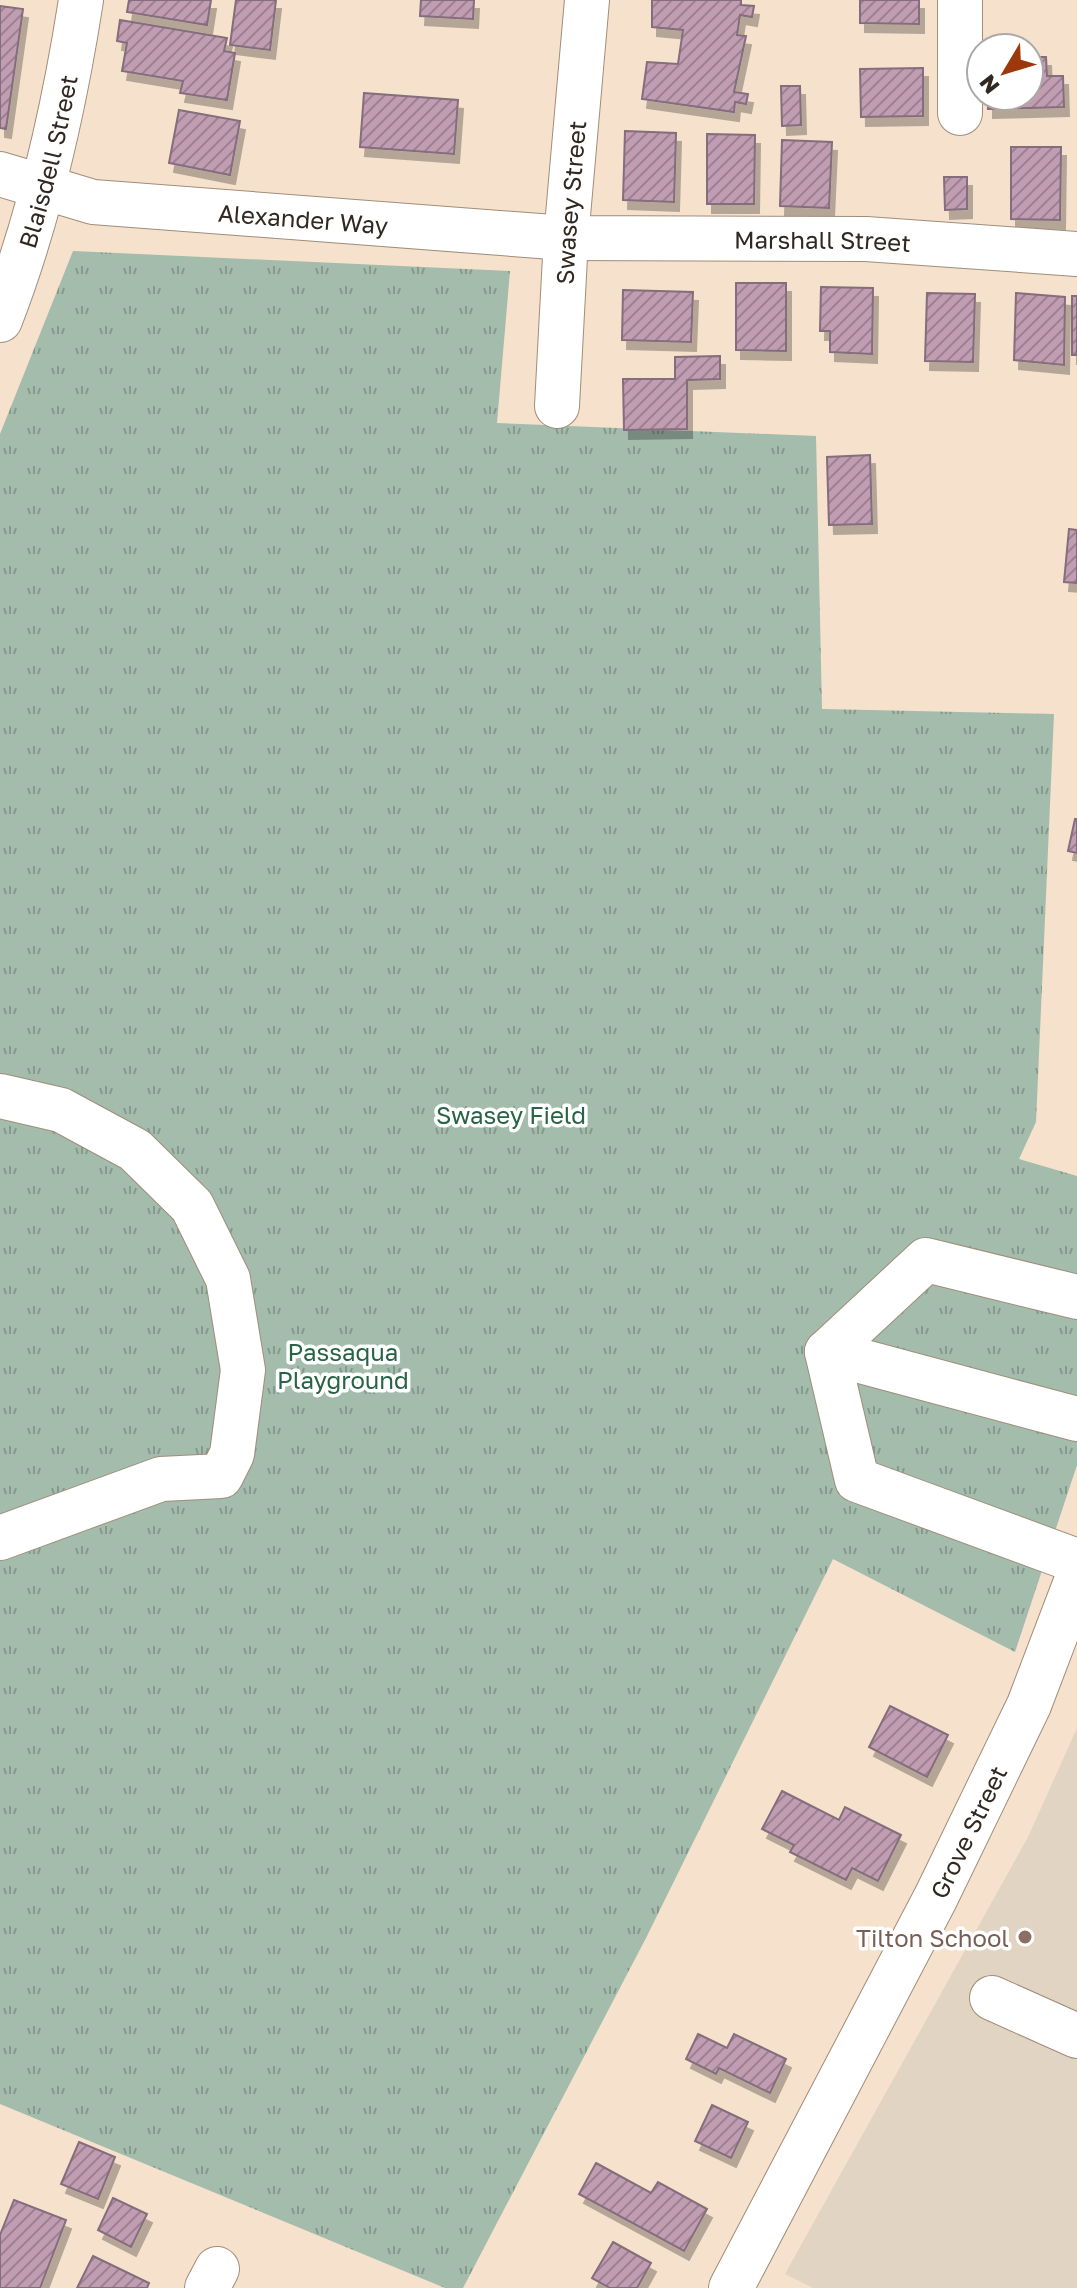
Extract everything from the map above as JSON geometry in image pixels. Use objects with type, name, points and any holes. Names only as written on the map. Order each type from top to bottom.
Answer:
[{"type":"street","name":"Blaisdell Street","points":[[0,320],[24,258],[44,186],[81,0]]},
{"type":"street","name":"Swasey Street","points":[[557,406],[566,238],[587,0]]},
{"type":"street","points":[[960,0],[960,113]]},
{"type":"street","points":[[0,174],[44,186]]},
{"type":"street","name":"Alexander Way","points":[[44,186],[93,202],[566,238]]},
{"type":"street","name":"Marshall Street","points":[[566,238],[866,239],[1077,254]]},
{"type":"street","points":[[0,1096],[61,1110],[135,1150],[192,1206],[228,1279],[243,1370],[232,1454],[221,1476],[161,1479],[0,1538]]},
{"type":"street","points":[[827,1352],[926,1260],[1077,1297]]},
{"type":"street","points":[[827,1352],[1077,1419]]},
{"type":"street","points":[[827,1352],[857,1480],[1077,1561]]},
{"type":"street","name":"Grove Street","points":[[731,2288],[949,1869],[1029,1705],[1077,1579]]},
{"type":"street","points":[[992,1998],[1077,2036]]},
{"type":"shaded area","name":"Tilton School","points":[[1077,1728],[1077,2288],[813,2288],[785,2274],[1028,1837]]},
{"type":"green space","name":"Swasey Field","points":[[73,251],[510,271],[497,423],[816,436],[822,709],[1054,714],[1036,1122],[1019,1159],[1077,1176],[1077,1465],[1015,1652],[833,1559],[646,1938],[463,2288],[445,2288],[0,2104],[0,434]]},
{"type":"building","points":[[129,0],[211,0],[207,25],[127,12]]},
{"type":"building","points":[[236,0],[276,0],[270,50],[230,45]]},
{"type":"building","points":[[421,0],[474,0],[473,19],[420,16]]},
{"type":"building","points":[[652,0],[741,0],[741,5],[754,6],[752,17],[740,15],[737,35],[746,36],[734,92],[748,94],[746,104],[735,102],[734,112],[642,99],[647,62],[678,64],[683,30],[652,27]]},
{"type":"building","points":[[860,0],[919,0],[919,24],[860,23]]},
{"type":"building","points":[[0,6],[23,9],[6,129],[0,128]]},
{"type":"building","points":[[120,20],[227,38],[224,51],[235,53],[227,100],[180,93],[183,81],[122,71],[127,43],[117,41]]},
{"type":"building","points":[[1045,57],[1047,76],[1063,76],[1064,107],[1045,108]]},
{"type":"building","points":[[923,68],[923,116],[861,117],[860,69]]},
{"type":"building","points":[[781,86],[800,86],[801,125],[782,126]]},
{"type":"building","points":[[364,93],[458,100],[454,154],[360,147]]},
{"type":"building","points":[[179,110],[240,121],[230,175],[169,163]]},
{"type":"building","points":[[625,131],[676,133],[674,202],[623,200]]},
{"type":"building","points":[[707,134],[755,135],[754,204],[707,204]]},
{"type":"building","points":[[782,140],[832,142],[829,208],[780,206]]},
{"type":"building","points":[[1011,147],[1061,147],[1060,220],[1011,219]]},
{"type":"building","points":[[944,177],[967,177],[967,209],[945,210]]},
{"type":"building","points":[[736,283],[786,283],[786,351],[736,350]]},
{"type":"building","points":[[821,287],[873,288],[872,354],[830,352],[830,331],[820,331]]},
{"type":"building","points":[[623,290],[693,292],[691,342],[622,340]]},
{"type":"building","points":[[927,293],[975,294],[973,362],[925,361]]},
{"type":"building","points":[[1016,293],[1065,297],[1064,365],[1014,360]]},
{"type":"building","points":[[1072,296],[1077,296],[1077,355],[1072,355]]},
{"type":"building","points":[[720,356],[720,379],[687,380],[687,429],[624,430],[623,379],[675,379],[675,357]]},
{"type":"building","points":[[870,455],[872,524],[829,525],[827,457]]},
{"type":"building","points":[[1069,529],[1077,530],[1077,583],[1064,582]]},
{"type":"building","points":[[1077,819],[1077,853],[1068,851]]},
{"type":"building","points":[[890,1706],[948,1735],[927,1777],[869,1747]]},
{"type":"building","points":[[782,1791],[839,1820],[845,1807],[901,1835],[878,1881],[852,1868],[846,1880],[790,1852],[794,1845],[762,1829]]},
{"type":"building","points":[[698,2034],[727,2048],[734,2034],[786,2059],[770,2093],[719,2068],[716,2074],[686,2059]]},
{"type":"building","points":[[712,2105],[748,2122],[731,2158],[695,2141]]},
{"type":"building","points":[[79,2142],[115,2157],[98,2199],[61,2184]]},
{"type":"building","points":[[596,2163],[651,2193],[658,2182],[707,2209],[684,2251],[579,2194]]},
{"type":"building","points":[[113,2198],[147,2214],[131,2247],[98,2230]]},
{"type":"building","points":[[14,2200],[66,2220],[40,2288],[0,2288],[0,2235]]},
{"type":"building","points":[[613,2242],[651,2263],[637,2288],[610,2288],[592,2278]]},
{"type":"building","points":[[93,2256],[149,2283],[147,2288],[77,2288]]},
{"type":"place","name":"Tilton School","points":[[1025,1937]]},
{"type":"park label","name":"Passaqua Playground","points":[[343,1365]]}]
